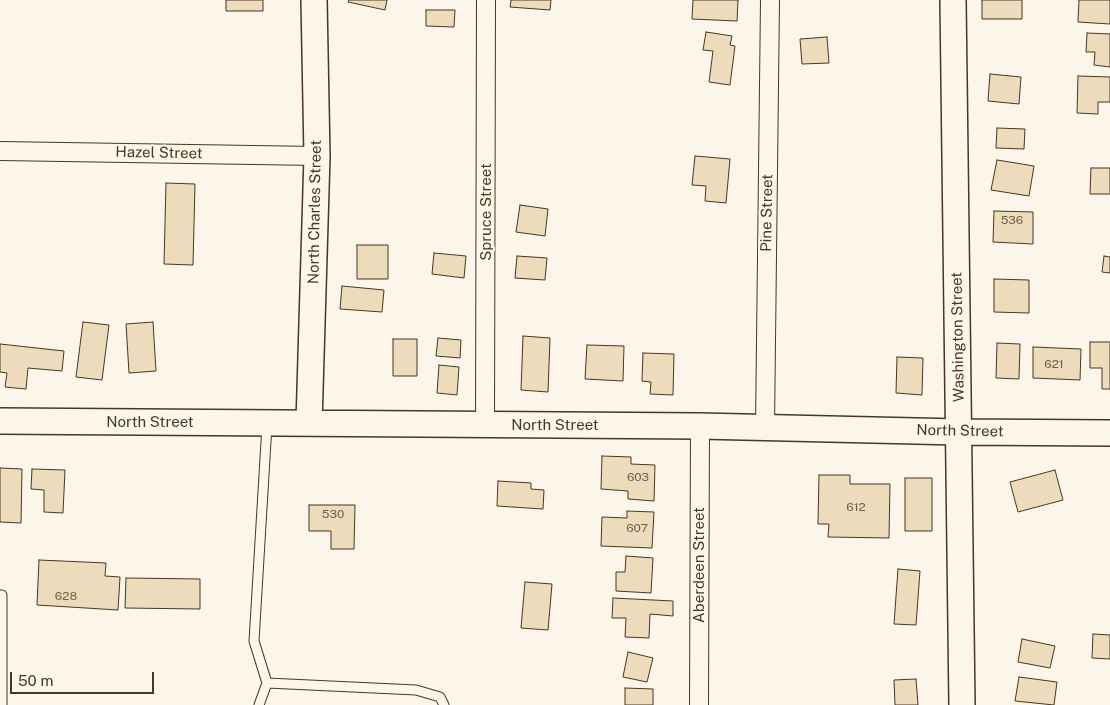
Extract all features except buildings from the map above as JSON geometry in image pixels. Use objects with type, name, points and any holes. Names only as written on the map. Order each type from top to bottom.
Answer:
[{"type":"street","name":"North Charles Street","points":[[309,423],[317,156],[314,0]]},
{"type":"street","name":"Spruce Street","points":[[485,425],[486,0]]},
{"type":"street","name":"Pine Street","points":[[765,427],[770,0]]},
{"type":"street","name":"Washington Street","points":[[953,0],[962,705]]},
{"type":"street","name":"Hazel Street","points":[[0,151],[317,156]]},
{"type":"street","name":"North Street","points":[[0,421],[700,426],[959,432],[1110,433]]},
{"type":"street","name":"Aberdeen Street","points":[[699,705],[700,426]]},
{"type":"lane","points":[[260,705],[267,683],[254,641],[267,423]]},
{"type":"lane","points":[[0,595],[2,595],[2,705]]},
{"type":"lane","points":[[267,683],[416,690],[440,697],[444,705]]}]
